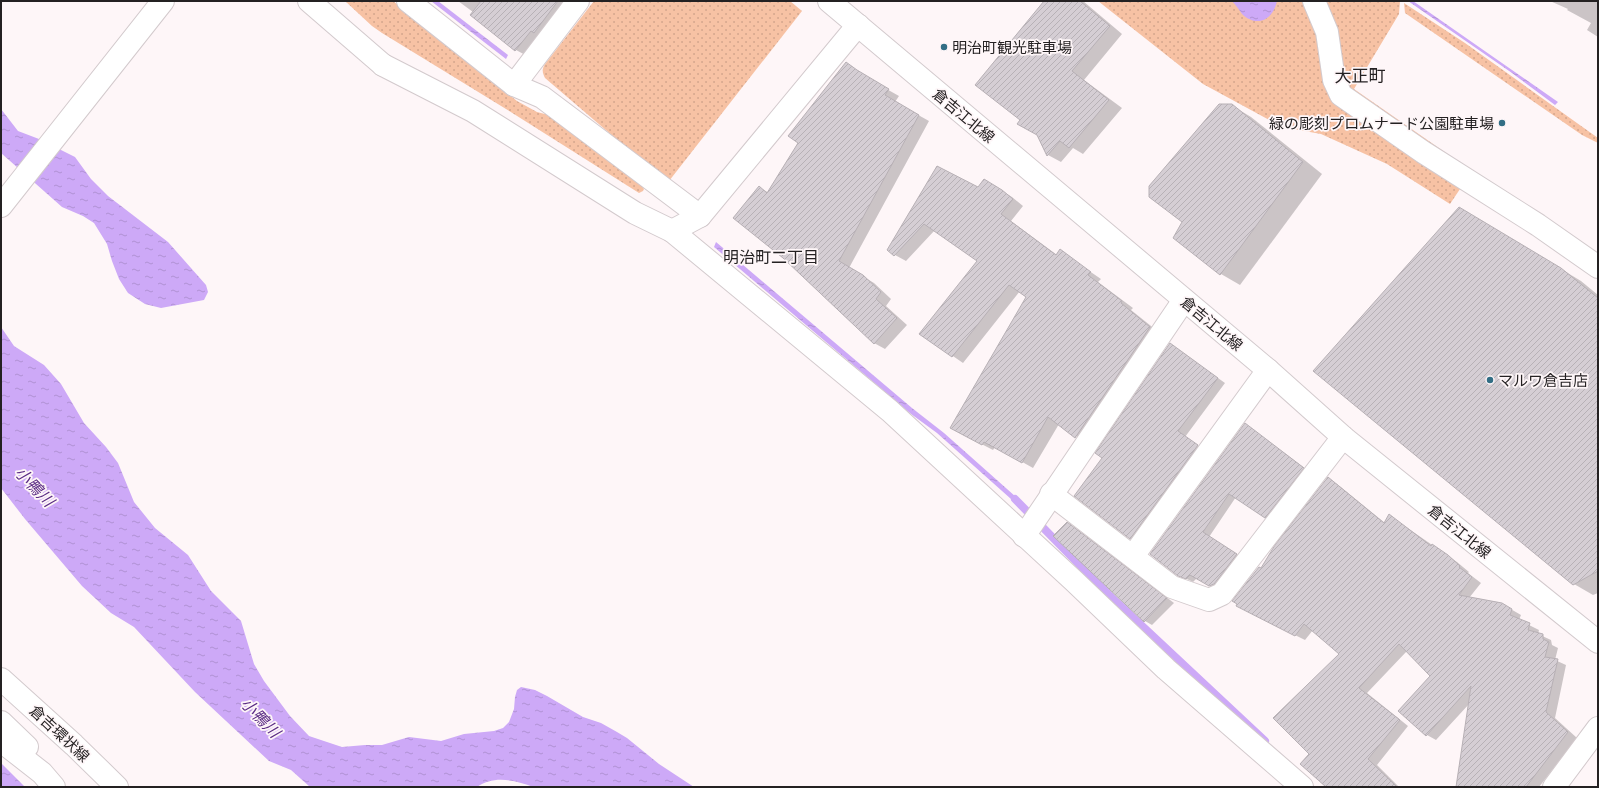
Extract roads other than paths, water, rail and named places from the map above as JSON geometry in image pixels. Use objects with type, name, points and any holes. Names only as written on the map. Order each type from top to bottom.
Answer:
[{"type":"street","points":[[1,206],[163,1]]},
{"type":"street","points":[[309,1],[383,65],[473,111],[635,213],[672,231],[890,411],[1074,581],[1166,669],[1302,787]]},
{"type":"street","points":[[408,1],[514,86],[542,97],[700,216]]},
{"type":"street","points":[[514,86],[578,1]]},
{"type":"street","name":"倉吉江北線","points":[[829,1],[1268,370],[1343,437],[1598,642]]},
{"type":"street","points":[[1314,1],[1327,32],[1334,80],[1341,95],[1423,152],[1538,225],[1598,267]]},
{"type":"street","points":[[672,231],[700,216],[858,25]]},
{"type":"street","points":[[1024,536],[1051,494],[1184,300]]},
{"type":"street","points":[[1133,556],[1268,370]]},
{"type":"street","points":[[1051,494],[1172,587],[1209,600],[1222,594],[1343,437]]},
{"type":"street","name":"倉吉環状線","points":[[1,679],[74,745],[117,787]]},
{"type":"street","points":[[1,722],[39,759],[48,780]]},
{"type":"street","points":[[1554,787],[1598,728]]},
{"type":"street","points":[[1,741],[48,780]]},
{"type":"water","points":[[431,1],[438,1],[508,55],[506,59]]},
{"type":"water","points":[[1232,1],[1277,1],[1275,8],[1268,17],[1264,20],[1253,21],[1242,14]]},
{"type":"water","points":[[1408,1],[1413,1],[1558,102],[1555,105],[1512,73]]},
{"type":"water","points":[[1,109],[18,131],[39,139],[75,157],[91,179],[108,196],[168,242],[206,285],[208,292],[204,300],[161,308],[145,304],[128,293],[119,279],[107,244],[94,223],[83,216],[62,207],[1,153]]},
{"type":"water","points":[[716,242],[912,408],[944,433],[1024,504],[1020,507],[937,433],[911,414],[714,247]]},
{"type":"water","name":"小鴨川","points":[[1,327],[14,346],[44,365],[61,384],[84,423],[106,447],[118,463],[134,502],[155,528],[188,555],[211,591],[241,621],[254,664],[264,681],[290,716],[309,736],[342,747],[382,745],[409,737],[441,741],[464,734],[494,731],[503,728],[509,722],[514,709],[517,690],[521,687],[535,690],[583,717],[601,723],[617,732],[627,738],[659,764],[694,787],[533,787],[519,782],[497,780],[483,783],[477,787],[310,787],[291,770],[269,761],[195,692],[134,627],[111,613],[82,586],[25,519],[1,488]]},
{"type":"water","points":[[1,763],[25,787],[1,787]]},
{"type":"waterway","points":[[1015,499],[1110,596],[1265,741]]},
{"type":"place","name":"明治町観光駐車場","points":[[944,47]]},
{"type":"place","name":"緑の彫刻プロムナード公園駐車場","points":[[1502,123]]},
{"type":"place","name":"マルワ倉吉店","points":[[1490,380]]},
{"type":"district","name":"大正町","points":[[1360,75]]},
{"type":"district","name":"明治町二丁目","points":[[771,256]]}]
